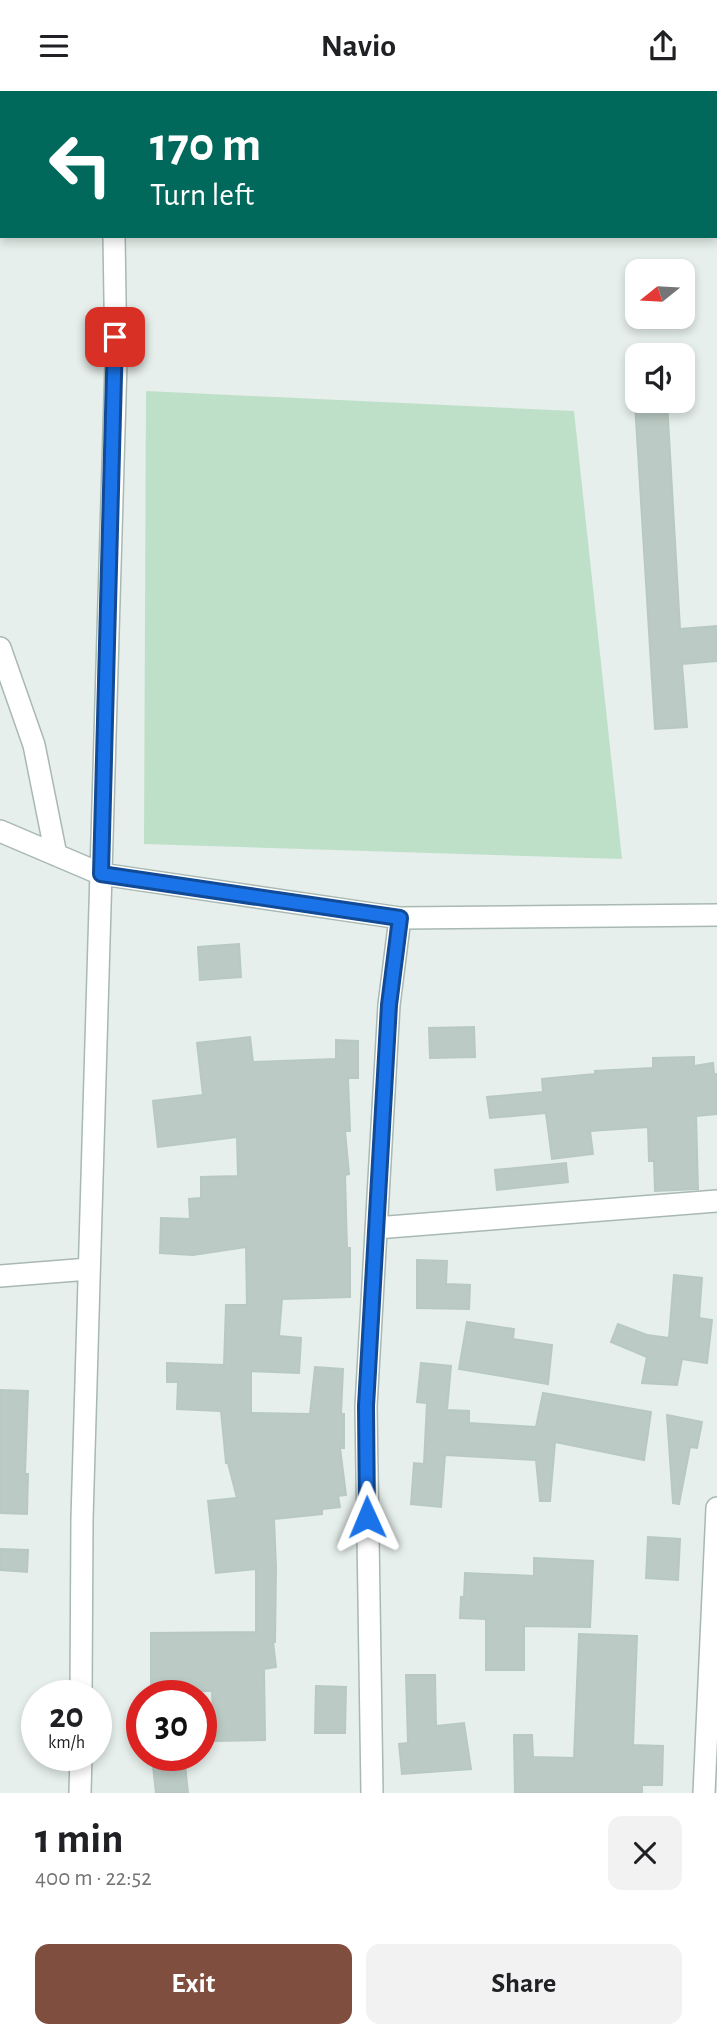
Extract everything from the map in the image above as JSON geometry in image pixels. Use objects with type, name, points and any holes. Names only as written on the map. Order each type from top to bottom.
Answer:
[{"type":"street","points":[[81,1680],[82,1519],[116,362],[114,238]]},
{"type":"street","points":[[0,648],[34,745],[56,855]]},
{"type":"street","points":[[0,831],[101,874],[400,918],[717,915]]},
{"type":"street","points":[[372,1793],[366,1406],[389,1005],[400,918]]},
{"type":"street","points":[[376,1228],[717,1201]]},
{"type":"street","points":[[0,1276],[89,1269]]},
{"type":"street","points":[[705,1793],[717,1508]]},
{"type":"street","points":[[80,1793],[81,1771]]},
{"type":"green space","points":[[146,391],[574,411],[622,859],[144,844]]},
{"type":"building","points":[[636,413],[668,413],[680,629],[717,626],[717,661],[682,664],[687,727],[655,729]]},
{"type":"building","points":[[239,944],[241,977],[200,980],[198,947]]},
{"type":"building","points":[[474,1027],[475,1057],[430,1058],[429,1028]]},
{"type":"building","points":[[250,1037],[253,1062],[336,1059],[336,1040],[358,1041],[358,1078],[348,1078],[350,1131],[345,1131],[349,1174],[345,1175],[350,1297],[282,1299],[279,1336],[301,1338],[299,1373],[251,1371],[251,1413],[310,1414],[315,1367],[343,1369],[341,1414],[344,1414],[344,1448],[340,1448],[346,1495],[338,1496],[340,1507],[322,1509],[322,1514],[274,1519],[276,1567],[273,1642],[276,1667],[264,1669],[265,1740],[217,1741],[217,1680],[151,1680],[151,1633],[256,1632],[256,1569],[216,1573],[208,1501],[237,1498],[226,1463],[221,1411],[177,1409],[178,1382],[167,1382],[167,1363],[224,1365],[226,1305],[247,1305],[246,1247],[193,1255],[160,1253],[161,1218],[190,1219],[189,1199],[201,1198],[201,1177],[238,1176],[237,1137],[158,1147],[153,1101],[203,1095],[197,1043]]},
{"type":"building","points":[[694,1057],[694,1066],[713,1063],[714,1074],[717,1074],[717,1114],[696,1116],[698,1189],[655,1191],[654,1161],[649,1161],[648,1127],[590,1131],[593,1154],[552,1159],[546,1113],[490,1118],[487,1097],[543,1092],[542,1079],[595,1074],[595,1071],[653,1068],[653,1058]]},
{"type":"building","points":[[566,1163],[568,1182],[497,1190],[495,1170]]},
{"type":"building","points":[[417,1260],[447,1261],[446,1284],[470,1285],[469,1309],[417,1308]]},
{"type":"building","points":[[674,1275],[702,1278],[699,1318],[712,1320],[707,1363],[682,1359],[677,1385],[642,1383],[647,1357],[611,1342],[618,1324],[647,1335],[669,1338]]},
{"type":"building","points":[[467,1322],[514,1329],[513,1339],[552,1345],[548,1384],[459,1369]]},
{"type":"building","points":[[421,1363],[451,1366],[447,1410],[469,1411],[469,1423],[536,1427],[543,1393],[651,1412],[644,1460],[555,1442],[550,1501],[540,1501],[536,1460],[445,1455],[441,1507],[411,1504],[414,1463],[424,1464],[427,1403],[417,1402]]},
{"type":"building","points":[[0,1390],[28,1391],[25,1474],[28,1474],[27,1514],[0,1513]]},
{"type":"building","points":[[667,1415],[702,1422],[697,1448],[690,1447],[679,1504],[673,1503]]},
{"type":"building","points":[[648,1537],[680,1539],[678,1580],[646,1578]]},
{"type":"building","points":[[0,1549],[28,1550],[27,1572],[0,1570]]},
{"type":"building","points":[[534,1558],[593,1561],[590,1627],[524,1626],[524,1670],[486,1670],[486,1619],[460,1618],[465,1573],[534,1576]]},
{"type":"building","points":[[579,1634],[637,1636],[633,1745],[663,1746],[662,1785],[642,1785],[642,1793],[515,1793],[514,1735],[532,1735],[533,1757],[574,1758]]},
{"type":"building","points":[[406,1675],[435,1675],[436,1726],[464,1723],[471,1769],[402,1774],[399,1744],[408,1743]]},
{"type":"building","points":[[316,1686],[346,1687],[345,1733],[315,1733]]},
{"type":"building","points":[[154,1771],[186,1771],[188,1793],[156,1793]]},
{"type":"route","points":[[115,337],[101,874],[400,918],[389,1005],[366,1406],[367,1517]]}]
